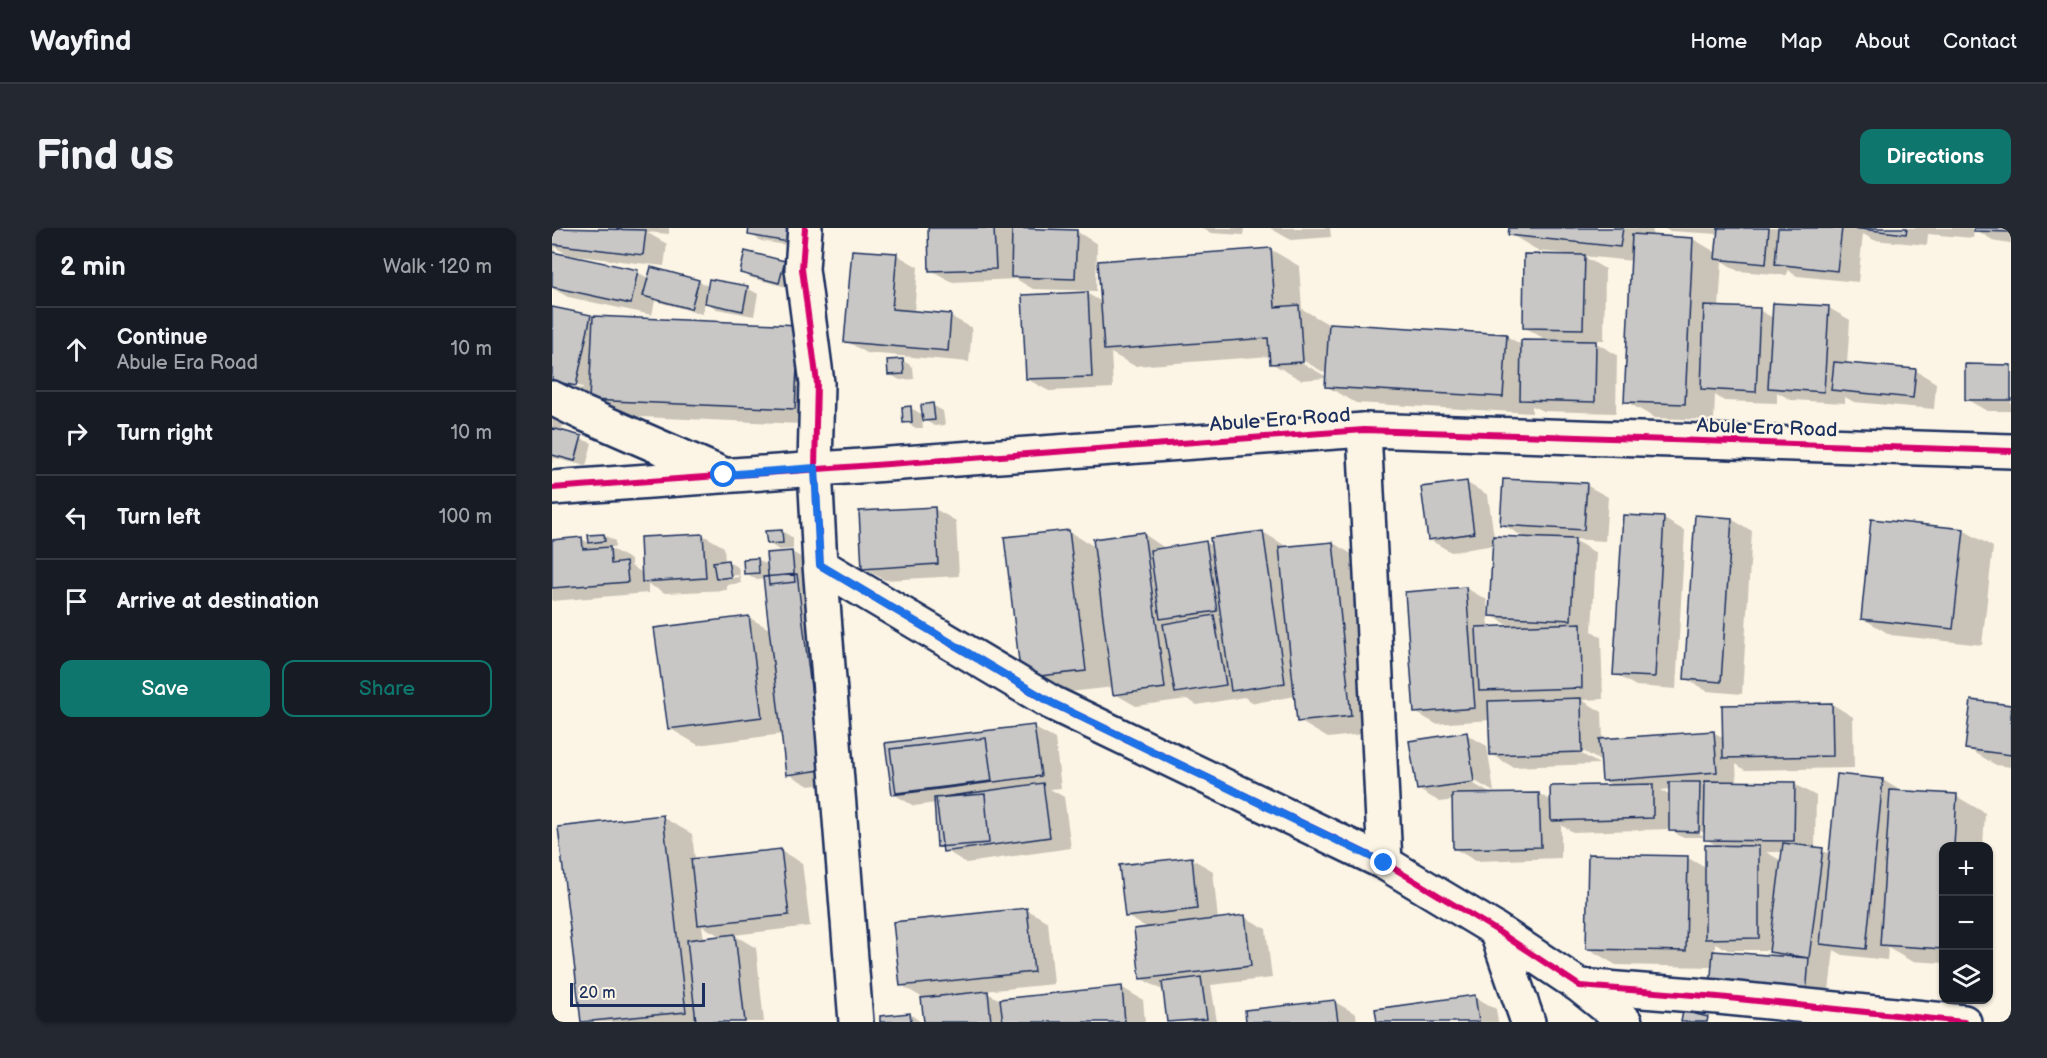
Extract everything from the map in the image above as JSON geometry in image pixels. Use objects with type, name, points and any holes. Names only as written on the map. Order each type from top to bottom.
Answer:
[{"type":"street","points":[[805,228],[802,278],[817,383],[815,468],[820,565],[856,1022]]},
{"type":"street","points":[[552,398],[724,475]]},
{"type":"street","points":[[1364,430],[1384,863]]},
{"type":"street","name":"Abule Era Road","points":[[552,488],[1364,430],[2011,451]]},
{"type":"street","points":[[820,565],[1052,703],[1384,863],[1496,930],[1580,986],[1625,1022]]},
{"type":"street","points":[[1496,930],[1528,1022]]},
{"type":"street","points":[[1580,986],[1718,996],[1964,1022]]},
{"type":"building","points":[[552,228],[646,230],[643,255],[552,244]]},
{"type":"building","points":[[749,228],[790,228],[788,242],[748,235]]},
{"type":"building","points":[[928,228],[994,228],[996,269],[929,271]]},
{"type":"building","points":[[1012,228],[1077,230],[1075,279],[1011,277]]},
{"type":"building","points":[[1509,228],[1623,228],[1620,247],[1508,235]]},
{"type":"building","points":[[1718,228],[1769,228],[1766,264],[1715,259]]},
{"type":"building","points":[[1778,228],[1842,228],[1837,271],[1775,264]]},
{"type":"building","points":[[1851,228],[1907,228],[1906,234]]},
{"type":"building","points":[[1974,228],[2011,228],[2011,232],[1974,231]]},
{"type":"building","points":[[1632,234],[1693,238],[1685,404],[1624,402]]},
{"type":"building","points":[[1271,248],[1275,307],[1299,305],[1303,362],[1270,364],[1268,338],[1104,350],[1098,261]]},
{"type":"building","points":[[852,250],[897,253],[892,309],[951,314],[948,351],[844,342]]},
{"type":"building","points":[[745,251],[785,261],[779,283],[740,273]]},
{"type":"building","points":[[552,252],[638,270],[631,304],[552,287]]},
{"type":"building","points":[[1524,254],[1585,255],[1583,329],[1523,328]]},
{"type":"building","points":[[651,267],[699,280],[691,309],[643,296]]},
{"type":"building","points":[[709,279],[748,286],[743,311],[705,303]]},
{"type":"building","points":[[1088,292],[1092,377],[1026,379],[1022,295]]},
{"type":"building","points":[[1773,303],[1829,306],[1824,392],[1768,388]]},
{"type":"building","points":[[1704,306],[1760,308],[1756,392],[1701,389]]},
{"type":"building","points":[[552,307],[591,315],[576,386],[552,381]]},
{"type":"building","points":[[593,316],[799,325],[795,409],[589,400]]},
{"type":"building","points":[[1329,323],[1507,334],[1503,397],[1325,387]]},
{"type":"building","points":[[1521,340],[1596,341],[1595,402],[1520,400]]},
{"type":"building","points":[[903,359],[904,374],[888,375],[887,360]]},
{"type":"building","points":[[1834,362],[1916,369],[1913,398],[1831,390]]},
{"type":"building","points":[[1965,364],[2011,365],[2011,400],[1965,400]]},
{"type":"building","points":[[933,403],[935,420],[923,421],[921,405]]},
{"type":"building","points":[[911,406],[912,422],[903,423],[902,407]]},
{"type":"building","points":[[552,428],[582,436],[575,461],[552,455]]},
{"type":"building","points":[[1503,479],[1587,483],[1584,530],[1500,525]]},
{"type":"building","points":[[1467,481],[1474,533],[1428,540],[1421,487]]},
{"type":"building","points":[[935,507],[938,564],[862,569],[859,511]]},
{"type":"building","points":[[1623,515],[1664,517],[1655,677],[1613,675]]},
{"type":"building","points":[[1695,515],[1732,518],[1721,682],[1684,679]]},
{"type":"building","points":[[1871,519],[1964,529],[1953,629],[1861,619]]},
{"type":"building","points":[[782,530],[783,543],[767,544],[765,531]]},
{"type":"building","points":[[1069,530],[1086,671],[1021,678],[1004,537]]},
{"type":"building","points":[[1263,531],[1285,683],[1231,691],[1210,538]]},
{"type":"building","points":[[1144,532],[1165,688],[1113,695],[1093,539]]},
{"type":"building","points":[[604,534],[605,541],[589,543],[588,535]]},
{"type":"building","points":[[703,534],[706,578],[642,582],[640,537]]},
{"type":"building","points":[[1493,536],[1575,539],[1571,620],[1489,616]]},
{"type":"building","points":[[582,537],[583,549],[610,547],[611,564],[626,562],[628,582],[552,588],[552,540]]},
{"type":"building","points":[[1206,541],[1217,611],[1160,619],[1150,550]]},
{"type":"building","points":[[1333,542],[1351,716],[1297,722],[1279,547]]},
{"type":"building","points":[[792,551],[795,582],[769,585],[766,553]]},
{"type":"building","points":[[758,558],[759,573],[744,574],[743,559]]},
{"type":"building","points":[[728,560],[731,577],[716,579],[713,562]]},
{"type":"building","points":[[797,574],[821,770],[786,775],[763,577]]},
{"type":"building","points":[[1466,587],[1475,708],[1414,713],[1405,592]]},
{"type":"building","points":[[1214,615],[1226,685],[1175,693],[1163,624]]},
{"type":"building","points":[[749,616],[762,717],[668,729],[654,628]]},
{"type":"building","points":[[1581,623],[1582,688],[1479,691],[1476,627]]},
{"type":"building","points":[[1581,698],[1582,752],[1490,755],[1488,701]]},
{"type":"building","points":[[1971,700],[2011,705],[2011,755],[1965,749]]},
{"type":"building","points":[[1832,703],[1833,756],[1723,758],[1722,705]]},
{"type":"building","points":[[1034,725],[1041,776],[892,795],[885,743]]},
{"type":"building","points":[[1714,731],[1717,772],[1602,781],[1599,739]]},
{"type":"building","points":[[1467,732],[1474,782],[1417,790],[1409,741]]},
{"type":"building","points":[[986,738],[992,781],[896,793],[890,749]]},
{"type":"building","points":[[1837,774],[1883,779],[1866,949],[1820,944]]},
{"type":"building","points":[[1705,781],[1795,782],[1794,841],[1704,840]]},
{"type":"building","points":[[1669,782],[1700,782],[1699,832],[1669,831]]},
{"type":"building","points":[[1043,783],[1050,837],[943,852],[936,798]]},
{"type":"building","points":[[1653,784],[1653,818],[1551,821],[1550,786]]},
{"type":"building","points":[[1890,790],[1957,794],[1954,842],[1939,842],[1939,949],[1880,945]]},
{"type":"building","points":[[1539,793],[1541,847],[1453,849],[1452,794]]},
{"type":"building","points":[[985,794],[989,843],[937,847],[934,798]]},
{"type":"building","points":[[663,815],[686,1012],[581,1022],[558,827]]},
{"type":"building","points":[[1783,843],[1823,848],[1809,958],[1769,952]]},
{"type":"building","points":[[1705,845],[1759,846],[1759,938],[1705,939]]},
{"type":"building","points":[[781,849],[789,915],[698,925],[691,859]]},
{"type":"building","points":[[1588,854],[1688,856],[1686,951],[1586,949]]},
{"type":"building","points":[[1192,857],[1197,909],[1125,917],[1119,865]]},
{"type":"building","points":[[1027,908],[1034,972],[900,986],[893,922]]},
{"type":"building","points":[[1245,915],[1251,966],[1140,979],[1134,929]]},
{"type":"building","points":[[735,934],[745,1022],[696,1022],[687,940]]},
{"type":"building","points":[[1713,951],[1809,958],[1806,996],[1710,988]]},
{"type":"building","points":[[1201,977],[1207,1019],[1167,1022],[1162,982]]},
{"type":"building","points":[[1122,986],[1125,1022],[1003,1022],[1000,999]]},
{"type":"building","points":[[988,991],[991,1022],[924,1022],[921,998]]},
{"type":"building","points":[[1475,995],[1479,1022],[1377,1022],[1375,1009]]},
{"type":"building","points":[[1335,1000],[1338,1022],[1246,1022],[1245,1010]]},
{"type":"building","points":[[1683,1011],[1708,1017],[1707,1022],[1681,1022]]},
{"type":"building","points":[[910,1013],[911,1022],[880,1022],[880,1016]]},
{"type":"cycle path","points":[[805,228],[802,269],[817,383],[815,468],[820,565],[1052,703],[1385,863],[1496,930],[1580,986],[1718,997],[1964,1022]]},
{"type":"cycle path","points":[[552,488],[1364,430],[2011,451]]},
{"type":"route","points":[[724,475],[815,468],[820,565],[1052,703],[1384,863]]}]
